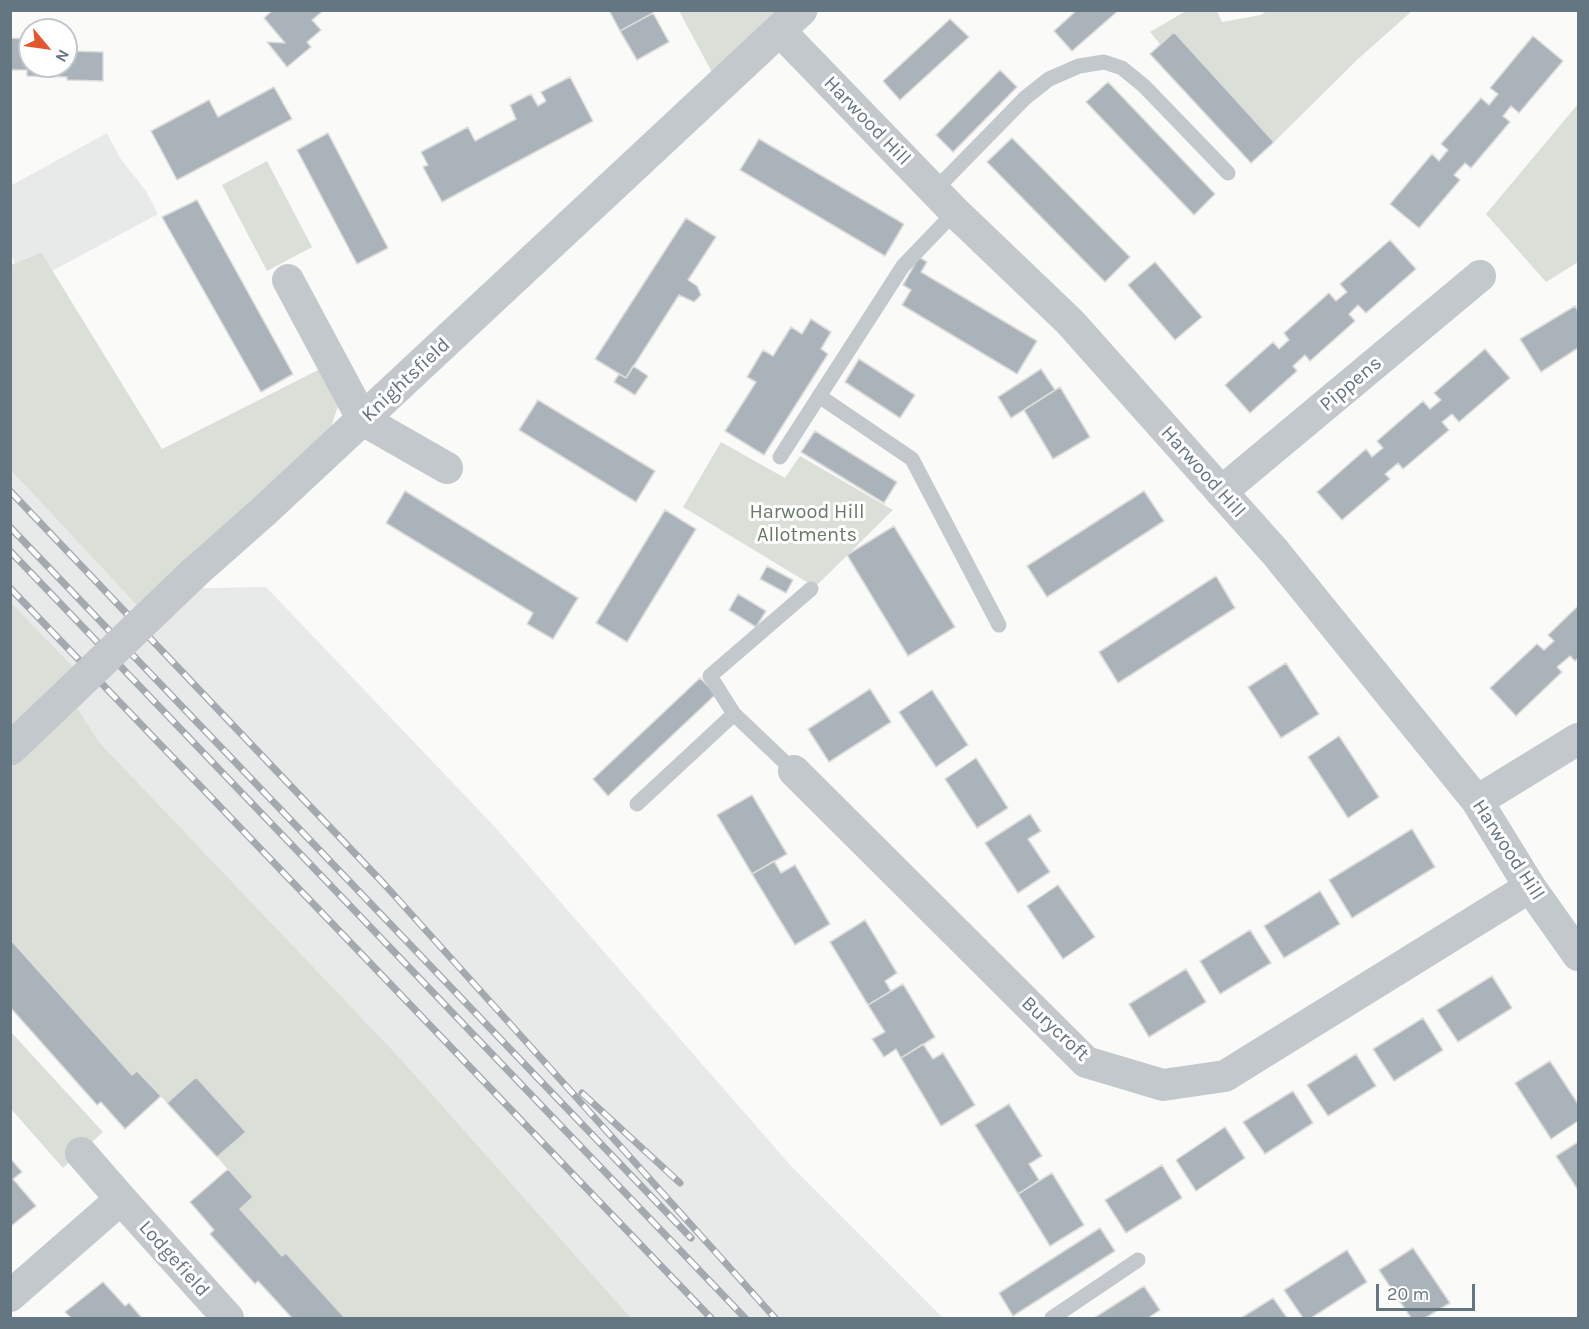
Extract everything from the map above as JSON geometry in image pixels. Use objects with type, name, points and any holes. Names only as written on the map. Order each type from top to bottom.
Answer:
[{"type":"street","name":"Harwood Hill","points":[[790,20],[944,201],[1070,322],[1275,552],[1477,801],[1530,887],[1578,955]]},
{"type":"street","name":"Knightsfield","points":[[10,748],[194,573],[363,420],[790,20]]},
{"type":"street","name":"Pippens","points":[[1221,492],[1480,276]]},
{"type":"street","points":[[288,280],[363,420],[447,468]]},
{"type":"street","points":[[1477,801],[1578,739]]},
{"type":"street","name":"Burycroft","points":[[794,771],[1086,1062],[1163,1085],[1225,1076],[1530,887]]},
{"type":"street","name":"Lodgefield","points":[[81,1153],[228,1318]]},
{"type":"street","points":[[10,1296],[121,1199]]},
{"type":"lane","points":[[780,457],[944,201],[1025,98],[1049,79],[1079,66],[1104,62],[1122,68],[1144,86],[1228,173]]},
{"type":"lane","points":[[819,396],[912,459],[999,625]]},
{"type":"lane","points":[[794,771],[734,714],[710,675],[811,589]]},
{"type":"lane","points":[[637,804],[734,714]]},
{"type":"lane","points":[[1052,1318],[1138,1260]]},
{"type":"shaded area","points":[[107,133],[120,158],[146,191],[158,214],[52,271],[41,252],[15,263],[11,254],[10,186]]},
{"type":"shaded area","points":[[10,423],[168,589],[266,587],[495,827],[791,1166],[943,1318],[631,1318],[398,1056],[99,742],[64,687],[11,633]]},
{"type":"green space","points":[[679,11],[780,11],[720,87]]},
{"type":"green space","points":[[1186,11],[1217,11],[1222,22],[1261,15],[1266,11],[1412,11],[1358,59],[1274,142],[1174,33],[1160,44],[1150,32]]},
{"type":"green space","points":[[1578,104],[1578,262],[1546,282],[1486,214]]},
{"type":"green space","points":[[267,161],[312,247],[267,271],[222,185]]},
{"type":"green space","points":[[41,252],[162,449],[328,365],[338,406],[331,427],[138,606],[11,470],[11,265]]},
{"type":"green space","name":"Harwood Hill Allotments","points":[[721,442],[785,478],[800,456],[893,510],[815,587],[683,507]]},
{"type":"green space","points":[[11,603],[73,667],[11,752]]},
{"type":"green space","points":[[73,701],[99,742],[398,1056],[631,1318],[345,1318],[286,1253],[282,1256],[240,1209],[252,1197],[217,1157],[245,1132],[196,1077],[167,1103],[138,1071],[132,1075],[11,939],[10,763]]},
{"type":"green space","points":[[10,1031],[103,1132],[63,1168],[11,1109]]},
{"type":"building","points":[[273,10],[324,10],[312,20],[321,30],[307,42],[311,47],[287,67],[267,42],[285,43],[264,18]]},
{"type":"building","points":[[609,10],[652,10],[653,13],[620,31]]},
{"type":"building","points":[[1077,10],[1119,10],[1072,51],[1054,31]]},
{"type":"building","points":[[653,13],[669,42],[637,60],[620,31]]},
{"type":"building","points":[[950,19],[969,37],[900,100],[883,81]]},
{"type":"building","points":[[1174,32],[1274,142],[1251,163],[1150,54]]},
{"type":"building","points":[[1533,36],[1563,61],[1519,113],[1511,106],[1503,116],[1510,122],[1471,168],[1465,163],[1454,175],[1460,180],[1419,228],[1390,204],[1432,154],[1439,161],[1448,150],[1441,144],[1481,98],[1489,105],[1498,94],[1490,88]]},
{"type":"building","points":[[10,38],[18,38],[18,70],[10,70]]},
{"type":"building","points":[[78,51],[103,52],[103,81],[67,80],[67,78],[78,78]]},
{"type":"building","points":[[1000,70],[1017,87],[953,152],[936,135]]},
{"type":"building","points":[[570,77],[593,121],[442,202],[423,167],[428,165],[421,152],[468,127],[475,141],[516,119],[510,105],[531,94],[538,106],[546,101],[541,92]]},
{"type":"building","points":[[1108,82],[1215,194],[1194,215],[1086,102]]},
{"type":"building","points":[[274,87],[292,119],[177,180],[151,131],[209,100],[218,117]]},
{"type":"building","points":[[328,133],[388,248],[357,264],[297,150]]},
{"type":"building","points":[[1012,138],[1130,257],[1105,282],[987,162]]},
{"type":"building","points":[[759,139],[904,224],[885,256],[740,170]]},
{"type":"building","points":[[197,200],[293,374],[261,392],[162,217]]},
{"type":"building","points":[[686,218],[716,237],[688,280],[697,286],[701,295],[694,302],[679,295],[626,378],[595,359]]},
{"type":"building","points":[[1390,240],[1416,269],[1366,313],[1358,305],[1349,314],[1355,321],[1310,361],[1305,355],[1293,366],[1297,371],[1250,413],[1225,385],[1273,342],[1279,349],[1289,340],[1284,333],[1329,293],[1336,301],[1347,292],[1340,284]]},
{"type":"building","points":[[919,257],[927,262],[921,272],[1037,341],[1017,374],[902,305],[911,290],[903,285]]},
{"type":"building","points":[[1155,262],[1202,317],[1175,340],[1128,285]]},
{"type":"building","points":[[1575,306],[1578,311],[1578,348],[1541,372],[1520,339]]},
{"type":"building","points":[[811,319],[831,332],[821,349],[828,354],[764,455],[725,431],[756,382],[747,377],[763,350],[773,356],[791,327],[802,334]]},
{"type":"building","points":[[1485,349],[1510,378],[1459,422],[1452,414],[1442,422],[1449,430],[1403,469],[1398,463],[1385,474],[1390,479],[1342,520],[1317,492],[1366,449],[1372,457],[1383,448],[1377,441],[1423,401],[1430,409],[1441,400],[1434,393]]},
{"type":"building","points":[[859,359],[915,395],[900,418],[845,382]]},
{"type":"building","points":[[633,366],[648,376],[635,395],[614,382],[619,374],[626,378]]},
{"type":"building","points":[[1041,369],[1055,390],[1011,418],[998,397]]},
{"type":"building","points":[[1060,387],[1090,437],[1053,459],[1024,410]]},
{"type":"building","points":[[538,400],[655,471],[636,502],[519,430]]},
{"type":"building","points":[[815,431],[897,482],[884,503],[801,452]]},
{"type":"building","points":[[405,491],[578,598],[553,639],[527,624],[533,613],[386,523]]},
{"type":"building","points":[[1144,491],[1164,521],[1047,597],[1027,566]]},
{"type":"building","points":[[665,510],[696,529],[627,642],[596,623]]},
{"type":"building","points":[[894,526],[955,627],[908,656],[847,555]]},
{"type":"building","points":[[767,566],[793,580],[786,593],[760,579]]},
{"type":"building","points":[[1216,576],[1235,608],[1118,683],[1099,652]]},
{"type":"building","points":[[738,594],[766,611],[756,627],[729,610]]},
{"type":"building","points":[[1578,606],[1578,658],[1575,661],[1570,656],[1557,667],[1562,672],[1516,716],[1490,688],[1537,644],[1544,650],[1554,641],[1548,635]]},
{"type":"building","points":[[1286,663],[1319,714],[1281,738],[1248,687]]},
{"type":"building","points":[[700,678],[716,694],[608,796],[593,779]]},
{"type":"building","points":[[870,689],[891,722],[829,762],[808,729]]},
{"type":"building","points":[[932,690],[968,745],[936,767],[899,712]]},
{"type":"building","points":[[1339,736],[1379,797],[1348,818],[1308,757]]},
{"type":"building","points":[[976,758],[1008,808],[977,828],[945,779]]},
{"type":"building","points":[[752,795],[787,854],[752,874],[717,815]]},
{"type":"building","points":[[1030,814],[1041,831],[1028,839],[1050,872],[1018,893],[985,843]]},
{"type":"building","points":[[1412,829],[1435,867],[1352,918],[1329,880]]},
{"type":"building","points":[[774,861],[781,873],[795,865],[830,924],[795,945],[752,874]]},
{"type":"building","points":[[1058,885],[1095,937],[1063,959],[1027,906]]},
{"type":"building","points":[[1320,891],[1340,924],[1284,958],[1264,926]]},
{"type":"building","points":[[865,920],[897,973],[885,981],[891,991],[868,1005],[830,942]]},
{"type":"building","points":[[1250,930],[1271,963],[1220,994],[1200,961]]},
{"type":"building","points":[[10,939],[132,1075],[137,1071],[161,1096],[125,1129],[101,1102],[97,1105],[10,1007]]},
{"type":"building","points":[[1186,969],[1206,1002],[1149,1037],[1129,1004]]},
{"type":"building","points":[[1492,976],[1512,1008],[1458,1042],[1437,1010]]},
{"type":"building","points":[[903,984],[935,1037],[901,1058],[896,1049],[884,1057],[872,1039],[885,1032],[868,1005]]},
{"type":"building","points":[[1423,1018],[1443,1050],[1394,1081],[1373,1049]]},
{"type":"building","points":[[923,1044],[933,1059],[943,1053],[975,1105],[941,1126],[901,1058]]},
{"type":"building","points":[[1356,1054],[1376,1086],[1328,1116],[1307,1085]]},
{"type":"building","points":[[1550,1061],[1578,1104],[1578,1121],[1551,1139],[1515,1083]]},
{"type":"building","points":[[196,1077],[246,1132],[217,1157],[167,1103]]},
{"type":"building","points":[[1293,1091],[1313,1123],[1265,1154],[1243,1122]]},
{"type":"building","points":[[1009,1104],[1042,1156],[1029,1164],[1039,1180],[1018,1194],[975,1125]]},
{"type":"building","points":[[1225,1127],[1245,1158],[1196,1191],[1176,1160]]},
{"type":"building","points":[[1578,1142],[1578,1190],[1556,1156]]},
{"type":"building","points":[[10,1158],[22,1172],[13,1179],[36,1206],[10,1227]]},
{"type":"building","points":[[1162,1165],[1182,1198],[1126,1233],[1105,1200]]},
{"type":"building","points":[[228,1169],[253,1197],[240,1209],[282,1256],[286,1253],[345,1318],[292,1318],[258,1281],[255,1284],[210,1234],[214,1230],[190,1202]]},
{"type":"building","points":[[1052,1173],[1084,1225],[1050,1246],[1018,1194]]},
{"type":"building","points":[[1100,1228],[1115,1251],[1013,1316],[999,1293]]},
{"type":"building","points":[[1413,1248],[1450,1303],[1425,1318],[1411,1318],[1379,1270]]},
{"type":"building","points":[[1347,1250],[1367,1282],[1311,1318],[1303,1318],[1284,1290]]},
{"type":"building","points":[[103,1282],[125,1306],[129,1303],[142,1318],[71,1318],[65,1312]]},
{"type":"building","points":[[1144,1286],[1160,1310],[1148,1318],[1094,1318]]},
{"type":"building","points":[[1273,1298],[1287,1318],[1241,1318]]},
{"type":"railway","points":[[10,491],[385,885],[775,1318]]},
{"type":"railway","points":[[10,527],[691,1238]]},
{"type":"railway","points":[[10,551],[745,1318]]},
{"type":"railway","points":[[10,588],[711,1318]]},
{"type":"railway","points":[[582,1093],[680,1183]]}]
